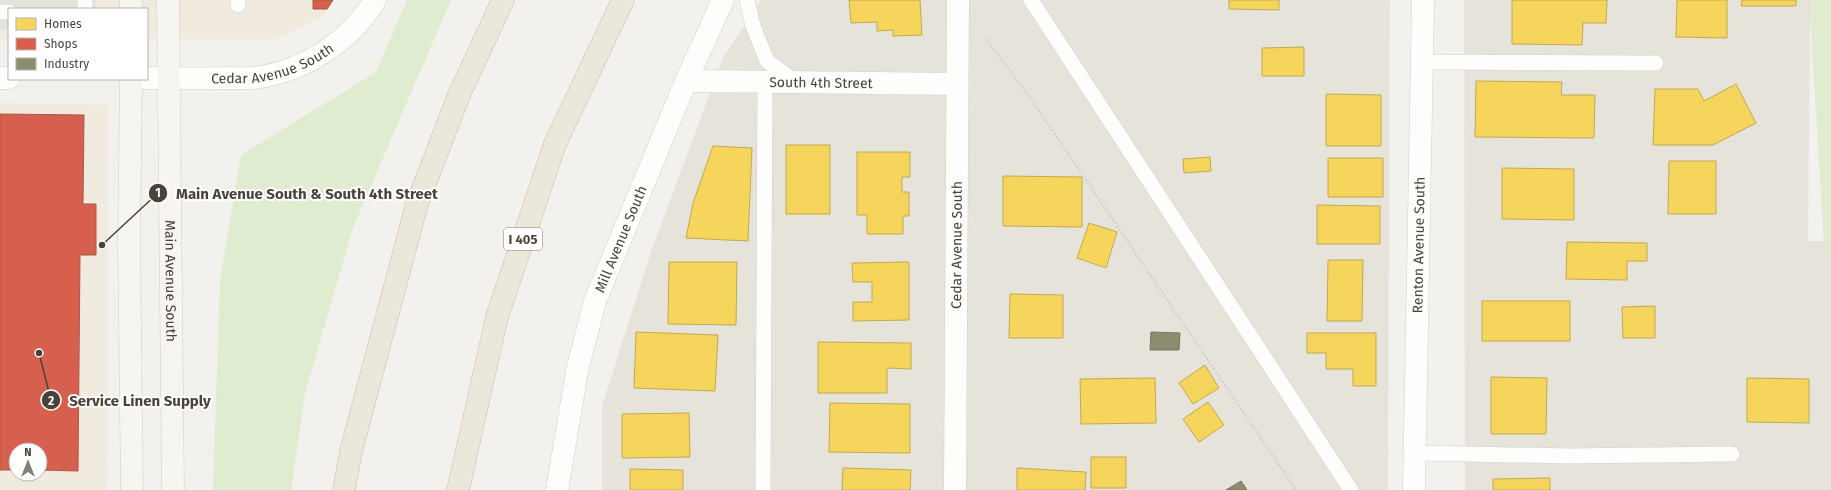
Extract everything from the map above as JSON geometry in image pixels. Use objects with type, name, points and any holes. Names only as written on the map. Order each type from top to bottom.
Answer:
[{"type":"highway","points":[[344,490],[351,451],[417,204],[459,95],[503,0]]},
{"type":"highway","name":"I 405","points":[[458,490],[497,317],[552,152],[622,0]]},
{"type":"main road","name":"Main Avenue South","points":[[168,0],[157,78],[172,247],[170,277],[173,490]]},
{"type":"main road","points":[[131,80],[129,242],[132,490]]},
{"type":"street","name":"Cedar Avenue South","points":[[157,78],[259,77],[283,72],[311,60],[330,48],[368,11],[375,0]]},
{"type":"street","name":"Mill Avenue South","points":[[557,490],[577,371],[595,301],[686,81],[723,0]]},
{"type":"street","name":"Renton Avenue South","points":[[1414,490],[1423,0]]},
{"type":"street","name":"Cedar Avenue South","points":[[955,490],[958,10]]},
{"type":"street","name":"South 4th Street","points":[[686,81],[957,84]]},
{"type":"lane","points":[[747,0],[753,26],[767,61],[796,82]]},
{"type":"lane","points":[[1031,0],[1351,490]]},
{"type":"lane","points":[[1422,62],[1656,63]]},
{"type":"lane","points":[[764,490],[765,82]]},
{"type":"lane","points":[[1415,453],[1569,456],[1732,454]]},
{"type":"path","points":[[958,10],[979,31],[1029,96],[1296,490]]},
{"type":"shaded area","points":[[0,0],[334,0],[325,15],[276,39],[148,39],[148,8],[8,8],[8,39],[0,39]]},
{"type":"shaded area","points":[[0,0],[96,0],[96,8],[8,8],[8,30],[0,30]]},
{"type":"shaded area","points":[[761,0],[1390,0],[1388,490],[602,490],[602,406],[652,249],[723,58]]},
{"type":"shaded area","points":[[1464,0],[1810,0],[1808,241],[1831,241],[1831,490],[1465,490]]},
{"type":"shaded area","points":[[0,103],[108,105],[107,490],[0,490]]},
{"type":"green space","points":[[407,0],[451,0],[353,228],[305,393],[291,490],[213,490],[220,280],[241,155],[376,72]]},
{"type":"green space","points":[[1809,0],[1831,0],[1831,253],[1824,243]]},
{"type":"building: Homes","points":[[849,0],[920,0],[922,35],[893,36],[893,30],[877,31],[877,22],[851,23]]},
{"type":"building: Homes","points":[[1229,0],[1279,0],[1279,10],[1229,9]]},
{"type":"building: Homes","points":[[1512,0],[1607,0],[1606,23],[1583,23],[1582,45],[1512,44]]},
{"type":"building: Homes","points":[[1677,0],[1727,0],[1727,38],[1676,37]]},
{"type":"building: Homes","points":[[1742,0],[1796,0],[1796,6],[1741,6]]},
{"type":"building: Homes","points":[[1304,47],[1304,76],[1262,76],[1262,48]]},
{"type":"building: Homes","points":[[1476,81],[1562,82],[1561,95],[1595,95],[1594,138],[1475,137]]},
{"type":"building: Homes","points":[[1736,84],[1756,123],[1713,145],[1653,145],[1655,89],[1698,89],[1704,101]]},
{"type":"building: Homes","points":[[1326,94],[1381,95],[1381,146],[1326,146]]},
{"type":"building: Homes","points":[[786,145],[830,145],[830,214],[786,214]]},
{"type":"building: Homes","points":[[713,146],[752,148],[748,241],[686,238],[693,203]]},
{"type":"building: Homes","points":[[857,152],[910,152],[910,177],[902,177],[902,192],[909,192],[909,216],[903,216],[903,234],[867,234],[867,215],[857,215]]},
{"type":"building: Homes","points":[[1210,157],[1211,171],[1184,173],[1183,159]]},
{"type":"building: Homes","points":[[1328,158],[1383,158],[1383,197],[1328,197]]},
{"type":"building: Homes","points":[[1669,161],[1716,161],[1716,214],[1668,214]]},
{"type":"building: Homes","points":[[1502,168],[1574,169],[1574,220],[1502,219]]},
{"type":"building: Homes","points":[[1003,176],[1082,177],[1082,227],[1003,226]]},
{"type":"building: Homes","points":[[1317,205],[1380,206],[1380,244],[1317,244]]},
{"type":"building: Homes","points":[[1089,223],[1117,232],[1106,268],[1077,258]]},
{"type":"building: Homes","points":[[1567,242],[1647,243],[1647,261],[1627,261],[1627,280],[1566,279]]},
{"type":"building: Homes","points":[[1328,260],[1363,260],[1362,321],[1327,321]]},
{"type":"building: Homes","points":[[669,262],[737,262],[736,325],[668,324]]},
{"type":"building: Homes","points":[[909,262],[909,320],[853,321],[853,302],[872,302],[872,282],[853,282],[852,263]]},
{"type":"building: Homes","points":[[1010,294],[1063,295],[1063,338],[1009,338]]},
{"type":"building: Homes","points":[[1482,301],[1570,301],[1570,341],[1482,341]]},
{"type":"building: Homes","points":[[1655,306],[1655,338],[1623,338],[1622,307]]},
{"type":"building: Homes","points":[[636,332],[718,335],[715,391],[634,388]]},
{"type":"building: Homes","points":[[1307,333],[1376,333],[1376,386],[1353,386],[1353,369],[1326,369],[1326,353],[1307,353]]},
{"type":"building: Homes","points":[[818,342],[911,343],[911,369],[887,368],[887,393],[818,393]]},
{"type":"building: Homes","points":[[1205,365],[1219,388],[1193,404],[1179,383]]},
{"type":"building: Homes","points":[[1491,377],[1547,378],[1546,434],[1491,434]]},
{"type":"building: Homes","points":[[1155,378],[1156,423],[1081,424],[1080,379]]},
{"type":"building: Homes","points":[[1747,378],[1809,379],[1809,423],[1747,422]]},
{"type":"building: Homes","points":[[1208,402],[1224,425],[1199,442],[1183,419]]},
{"type":"building: Homes","points":[[830,403],[910,404],[910,453],[829,452]]},
{"type":"building: Homes","points":[[689,413],[690,457],[622,458],[622,414]]},
{"type":"building: Homes","points":[[1091,457],[1126,457],[1126,488],[1091,488]]},
{"type":"building: Homes","points":[[843,468],[911,470],[910,490],[842,490]]},
{"type":"building: Homes","points":[[1017,468],[1086,472],[1085,490],[1017,490]]},
{"type":"building: Homes","points":[[630,469],[683,470],[683,490],[630,490]]},
{"type":"building: Homes","points":[[1550,478],[1550,490],[1493,490],[1493,479]]},
{"type":"building: Shops","points":[[313,0],[333,0],[327,9],[313,9]]},
{"type":"building: Shops","points":[[0,114],[84,115],[83,204],[96,204],[96,255],[80,255],[78,471],[48,470],[48,442],[8,442],[8,470],[0,470]]},
{"type":"building: Industry","points":[[1151,332],[1180,333],[1179,350],[1150,350]]},
{"type":"building: Industry","points":[[1241,481],[1247,490],[1226,490]]},
{"type":"place","name":"Main Avenue South & South 4th Street","points":[[102,245]]},
{"type":"place","name":"Service Linen Supply","points":[[39,353]]}]
